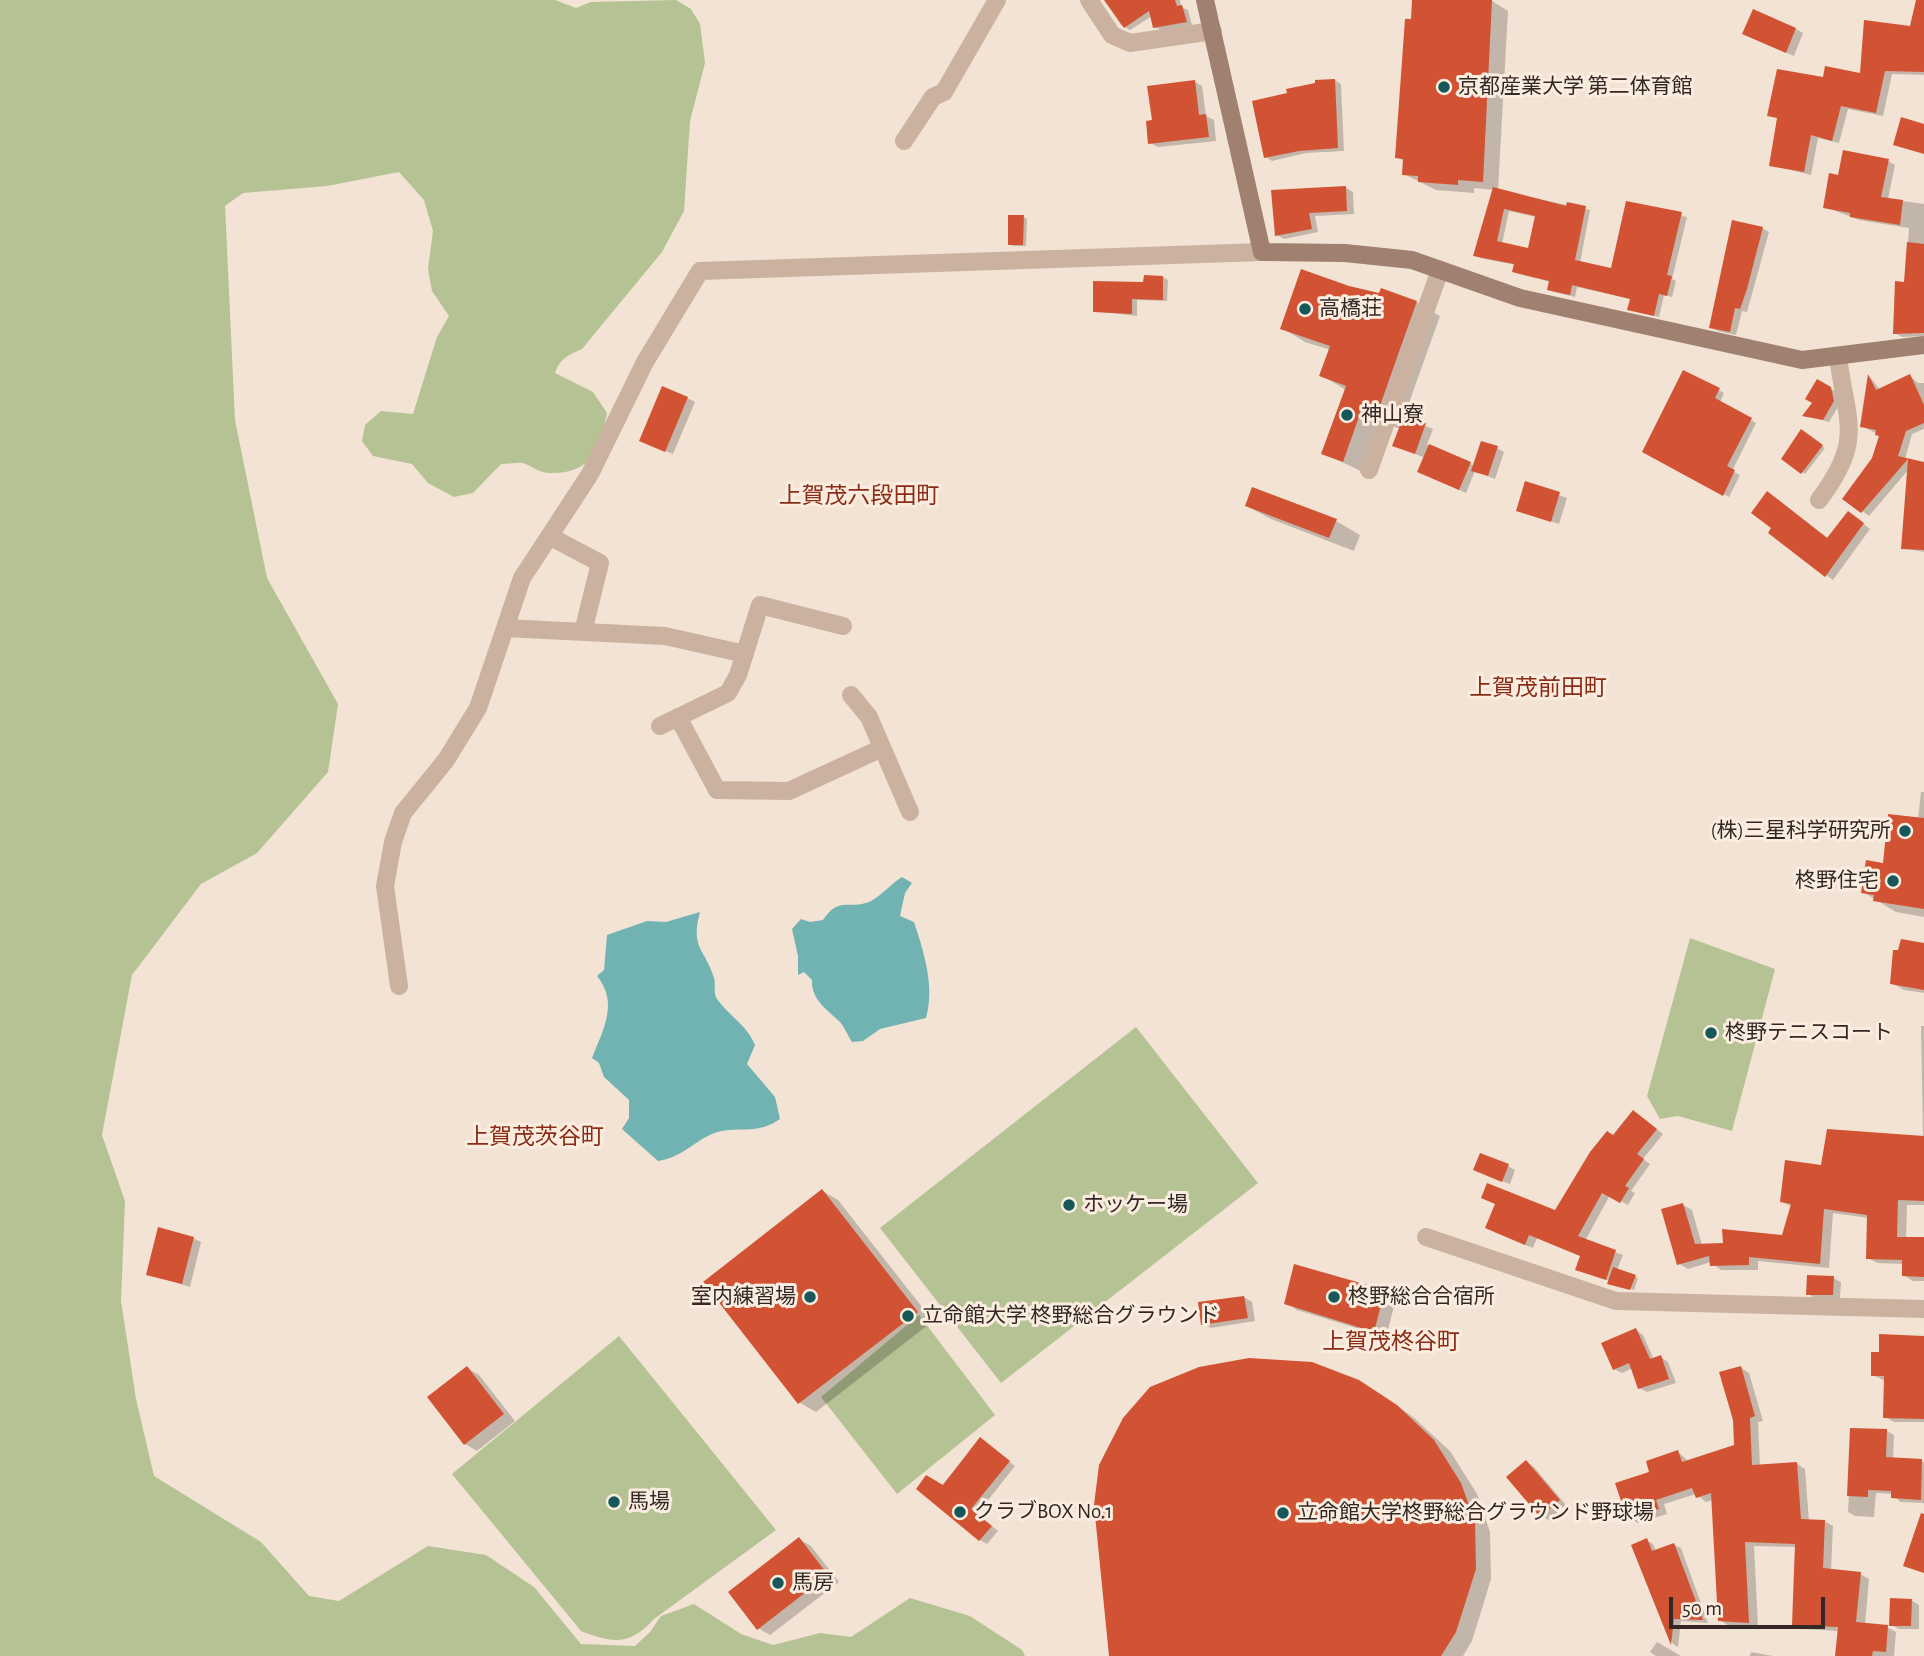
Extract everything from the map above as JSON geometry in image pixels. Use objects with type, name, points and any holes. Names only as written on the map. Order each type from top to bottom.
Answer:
[{"type":"street","points":[[904,141],[933,97],[944,92],[997,0]]},
{"type":"street","points":[[1089,0],[1112,35],[1130,43],[1213,32]]},
{"type":"street","points":[[1205,0],[1262,252]]},
{"type":"street","points":[[399,986],[385,886],[393,842],[402,813],[446,760],[478,708],[522,578],[590,474],[645,362],[700,271],[1262,252],[1385,257],[1412,260],[1520,298],[1802,360],[1924,345]]},
{"type":"street","points":[[1369,470],[1440,270]]},
{"type":"street","points":[[1819,500],[1839,473],[1849,446],[1848,414],[1838,357]]},
{"type":"street","points":[[549,536],[600,564],[583,632]]},
{"type":"street","points":[[660,726],[728,693],[738,675],[760,605],[843,626]]},
{"type":"street","points":[[505,628],[665,636],[745,654]]},
{"type":"street","points":[[851,695],[869,717],[910,812]]},
{"type":"street","points":[[678,717],[717,789],[789,791],[882,748]]},
{"type":"street","points":[[1426,1237],[1616,1301],[1924,1310]]},
{"type":"green space","points":[[0,0],[555,0],[576,8],[591,2],[676,0],[691,9],[700,24],[705,63],[690,121],[684,211],[662,252],[582,349],[562,361],[555,373],[593,392],[607,413],[597,448],[585,464],[576,469],[549,473],[523,463],[501,464],[473,493],[454,497],[428,483],[412,464],[373,456],[362,441],[365,425],[381,411],[413,414],[437,337],[449,316],[432,291],[428,269],[433,231],[424,200],[399,172],[327,186],[243,193],[225,206],[235,420],[267,578],[338,704],[328,772],[257,853],[201,884],[132,975],[102,1135],[125,1201],[121,1301],[136,1399],[154,1476],[261,1542],[309,1596],[339,1601],[428,1546],[486,1555],[534,1587],[581,1644],[635,1646],[650,1632],[661,1616],[694,1604],[741,1634],[773,1645],[820,1633],[851,1637],[910,1598],[970,1616],[1022,1650],[1025,1656],[0,1656]]},
{"type":"green space","name":"柊野テニスコート","points":[[1690,938],[1775,969],[1732,1131],[1678,1116],[1660,1119],[1647,1096]]},
{"type":"green space","name":"ホッケー場","points":[[1136,1027],[1258,1183],[1001,1383],[880,1228]]},
{"type":"green space","points":[[919,1315],[995,1415],[897,1494],[821,1397]]},
{"type":"green space","name":"馬場","points":[[619,1336],[776,1530],[637,1634],[621,1640],[612,1640],[581,1631],[452,1474]]},
{"type":"water","points":[[902,877],[912,883],[905,893],[900,916],[914,922],[927,970],[929,994],[926,1018],[880,1029],[863,1041],[852,1042],[840,1022],[817,999],[812,980],[804,972],[798,975],[798,956],[792,929],[801,919],[810,922],[823,920],[829,912],[840,906],[871,901]]},
{"type":"water","points":[[700,912],[697,924],[698,941],[714,978],[716,997],[752,1038],[755,1045],[747,1064],[775,1097],[780,1119],[765,1127],[713,1134],[668,1159],[658,1161],[622,1129],[629,1118],[629,1100],[604,1077],[599,1063],[592,1058],[604,1027],[608,1006],[604,986],[597,976],[604,970],[607,935],[647,921],[666,922]]},
{"type":"building","points":[[1104,0],[1175,0],[1177,6],[1182,5],[1187,22],[1153,28],[1149,11],[1124,28]]},
{"type":"building","name":"京都産業大学 第二体育館","points":[[1412,0],[1492,0],[1483,182],[1458,180],[1458,185],[1418,182],[1418,176],[1402,175],[1403,159],[1395,158],[1405,19],[1411,19]]},
{"type":"building","points":[[1916,0],[1924,0],[1924,72],[1885,71],[1876,113],[1841,106],[1832,141],[1811,135],[1804,172],[1769,166],[1777,118],[1767,116],[1777,69],[1823,77],[1825,66],[1860,73],[1864,20],[1910,26]]},
{"type":"building","points":[[1753,9],[1796,28],[1786,53],[1742,34]]},
{"type":"building","points":[[1335,79],[1338,148],[1299,151],[1264,158],[1252,101],[1287,93],[1286,89],[1315,83],[1315,80]]},
{"type":"building","points":[[1195,80],[1199,115],[1206,114],[1209,137],[1148,144],[1146,121],[1152,120],[1147,86]]},
{"type":"building","points":[[1901,117],[1924,124],[1924,154],[1893,145]]},
{"type":"building","points":[[1843,150],[1889,159],[1881,197],[1903,200],[1900,225],[1850,217],[1850,213],[1823,208],[1829,173],[1838,175]]},
{"type":"building","points":[[1346,186],[1347,211],[1309,213],[1312,229],[1275,236],[1271,190]]},
{"type":"building","points":[[1493,187],[1566,206],[1567,202],[1586,206],[1575,260],[1611,268],[1626,201],[1682,212],[1667,275],[1672,276],[1667,296],[1659,294],[1654,316],[1627,310],[1630,299],[1572,285],[1570,295],[1547,290],[1549,281],[1512,272],[1514,264],[1473,256]],"holes":[[[1504,209],[1535,216],[1528,248],[1497,241]]]},
{"type":"building","points":[[1008,215],[1024,215],[1023,245],[1008,245]]},
{"type":"building","points":[[1732,220],[1763,227],[1747,289],[1740,309],[1735,308],[1730,332],[1709,328]]},
{"type":"building","points":[[1907,242],[1924,244],[1924,333],[1893,334],[1895,281],[1904,282]]},
{"type":"building","name":"神山寮","points":[[1301,269],[1349,286],[1379,293],[1381,288],[1417,301],[1376,417],[1361,411],[1343,462],[1321,454],[1346,386],[1319,376],[1330,346],[1280,329]]},
{"type":"building","points":[[1144,275],[1163,276],[1163,300],[1132,299],[1132,314],[1093,312],[1093,281],[1143,282]]},
{"type":"building","points":[[1683,370],[1720,388],[1715,398],[1752,418],[1727,466],[1735,470],[1723,496],[1642,452]]},
{"type":"building","points":[[1868,374],[1876,390],[1910,374],[1924,405],[1924,423],[1906,431],[1898,456],[1924,462],[1924,550],[1901,549],[1908,459],[1861,513],[1842,499],[1872,458],[1879,436],[1875,435],[1876,430],[1860,427]]},
{"type":"building","points":[[1817,379],[1831,387],[1834,401],[1823,420],[1802,416],[1812,403],[1805,399]]},
{"type":"building","points":[[662,386],[688,397],[665,452],[639,441]]},
{"type":"building","points":[[1404,415],[1426,423],[1415,454],[1392,446]]},
{"type":"building","points":[[1801,429],[1823,445],[1801,474],[1781,459]]},
{"type":"building","points":[[1481,441],[1498,446],[1488,476],[1471,471]]},
{"type":"building","points":[[1429,444],[1471,462],[1459,490],[1417,472]]},
{"type":"building","points":[[1525,481],[1560,492],[1551,522],[1516,511]]},
{"type":"building","points":[[1252,487],[1337,519],[1329,538],[1245,506]]},
{"type":"building","points":[[1767,491],[1827,538],[1848,511],[1864,523],[1825,577],[1768,533],[1771,528],[1751,513]]},
{"type":"building","points":[[1888,814],[1924,818],[1924,909],[1873,901],[1874,895],[1861,893],[1866,860],[1883,863]]},
{"type":"building","points":[[1901,939],[1924,943],[1924,990],[1890,984],[1893,950],[1898,950]]},
{"type":"building","points":[[1633,1110],[1657,1129],[1637,1154],[1644,1159],[1625,1186],[1629,1188],[1620,1203],[1602,1193],[1578,1236],[1616,1250],[1606,1280],[1575,1270],[1580,1256],[1529,1235],[1525,1245],[1485,1228],[1495,1204],[1481,1198],[1487,1183],[1555,1210],[1590,1152],[1607,1131],[1613,1135]]},
{"type":"building","points":[[1827,1129],[1924,1136],[1924,1201],[1898,1200],[1897,1237],[1924,1237],[1924,1277],[1902,1276],[1902,1260],[1866,1259],[1867,1215],[1824,1209],[1820,1264],[1749,1257],[1749,1265],[1710,1266],[1709,1256],[1677,1265],[1661,1209],[1683,1203],[1695,1244],[1723,1243],[1722,1229],[1782,1235],[1791,1204],[1780,1202],[1785,1160],[1821,1165]]},
{"type":"building","points":[[1480,1153],[1509,1164],[1502,1182],[1473,1170]]},
{"type":"building","name":"室内練習場","points":[[822,1189],[918,1312],[798,1404],[703,1282]]},
{"type":"building","points":[[158,1227],[194,1237],[182,1284],[146,1275]]},
{"type":"building","name":"柊野総合合宿所","points":[[1294,1264],[1385,1290],[1374,1332],[1284,1304]]},
{"type":"building","points":[[1613,1267],[1636,1275],[1630,1290],[1607,1284]]},
{"type":"building","points":[[1807,1275],[1834,1276],[1833,1295],[1806,1295]]},
{"type":"building","points":[[1244,1296],[1248,1318],[1201,1325],[1198,1302]]},
{"type":"building","points":[[1636,1328],[1650,1359],[1661,1355],[1669,1379],[1638,1389],[1629,1363],[1613,1370],[1601,1343]]},
{"type":"building","points":[[1879,1334],[1924,1336],[1924,1419],[1883,1418],[1884,1376],[1871,1376],[1871,1352],[1879,1352]]},
{"type":"building","name":"立命館大学柊野総合グラウンド野球場","points":[[1249,1358],[1312,1362],[1359,1380],[1397,1405],[1434,1440],[1461,1483],[1475,1522],[1476,1569],[1456,1632],[1441,1656],[1109,1656],[1094,1505],[1099,1465],[1123,1418],[1150,1387],[1199,1367]]},
{"type":"building","points":[[467,1366],[504,1414],[464,1445],[427,1397]]},
{"type":"building","points":[[1741,1366],[1755,1416],[1750,1418],[1752,1465],[1797,1462],[1801,1519],[1825,1520],[1823,1568],[1861,1572],[1856,1622],[1888,1625],[1886,1652],[1873,1651],[1872,1656],[1835,1656],[1838,1627],[1792,1625],[1795,1544],[1745,1542],[1749,1623],[1718,1621],[1711,1493],[1696,1498],[1692,1488],[1656,1500],[1659,1509],[1627,1519],[1615,1483],[1649,1472],[1646,1461],[1678,1450],[1682,1462],[1734,1445],[1733,1420],[1719,1372]]},
{"type":"building","points":[[1850,1428],[1887,1429],[1886,1457],[1922,1459],[1921,1500],[1891,1498],[1891,1491],[1868,1490],[1868,1497],[1847,1496]]},
{"type":"building","points":[[980,1437],[1010,1461],[971,1509],[992,1526],[979,1541],[916,1489],[926,1475],[943,1485]]},
{"type":"building","points":[[1526,1460],[1560,1500],[1540,1517],[1506,1477]]},
{"type":"building","points":[[1921,1513],[1924,1514],[1924,1573],[1903,1566]]},
{"type":"building","name":"馬房","points":[[799,1537],[828,1575],[757,1630],[728,1592]]},
{"type":"building","points":[[1647,1538],[1652,1551],[1674,1543],[1703,1620],[1674,1619],[1671,1645],[1631,1545]]},
{"type":"building","points":[[1890,1598],[1912,1599],[1911,1626],[1889,1626]]},
{"type":"place","name":"京都産業大学 第二体育館","points":[[1444,87]]},
{"type":"place","name":"高橋荘","points":[[1305,309]]},
{"type":"place","name":"神山寮","points":[[1347,415]]},
{"type":"place","name":"(株)三星科学研究所","points":[[1905,831]]},
{"type":"place","name":"柊野住宅","points":[[1893,881]]},
{"type":"place","name":"柊野テニスコート","points":[[1711,1033]]},
{"type":"place","name":"ホッケー場","points":[[1069,1205]]},
{"type":"place","name":"室内練習場","points":[[810,1297]]},
{"type":"place","name":"柊野総合合宿所","points":[[1334,1297]]},
{"type":"place","name":"立命館大学 柊野総合グラウンド","points":[[908,1316]]},
{"type":"place","name":"馬場","points":[[614,1502]]},
{"type":"place","name":"クラブBOX No.1","points":[[960,1512]]},
{"type":"place","name":"立命館大学柊野総合グラウンド野球場","points":[[1283,1513]]},
{"type":"place","name":"馬房","points":[[778,1583]]},
{"type":"district","name":"上賀茂六段田町","points":[[859,496]]},
{"type":"district","name":"上賀茂前田町","points":[[1538,688]]},
{"type":"district","name":"上賀茂茨谷町","points":[[535,1137]]},
{"type":"district","name":"上賀茂柊谷町","points":[[1391,1342]]}]
